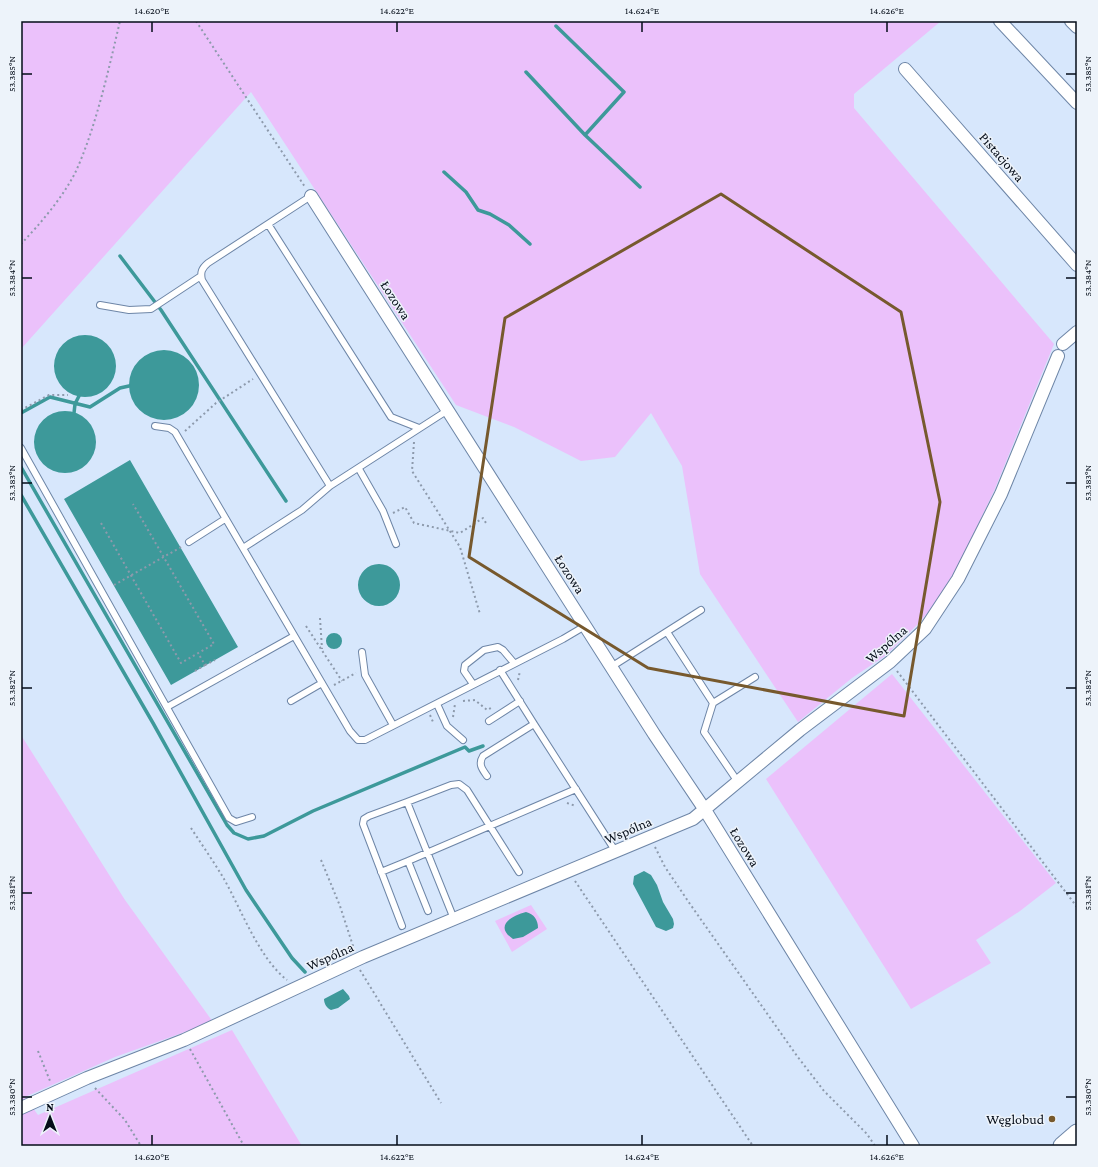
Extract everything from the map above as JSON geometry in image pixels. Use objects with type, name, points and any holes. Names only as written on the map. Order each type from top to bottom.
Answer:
[{"type":"street","points":[[1000,21],[1077,103]]},
{"type":"street","points":[[1072,21],[1077,27]]},
{"type":"street","name":"Pistacjowa","points":[[904,69],[1077,265]]},
{"type":"street","name":"Łozowa","points":[[311,196],[611,667],[705,810],[913,1146]]},
{"type":"street","points":[[1063,344],[1077,332]]},
{"type":"street","name":"Wspólna","points":[[21,1108],[87,1078],[184,1040],[357,960],[693,819],[800,730],[890,662],[925,629],[958,579],[1001,494],[1058,356]]},
{"type":"street","points":[[1062,1146],[1077,1133]]},
{"type":"lane","points":[[311,196],[208,263],[202,268],[201,276],[330,486]]},
{"type":"lane","points":[[268,224],[391,417],[417,430]]},
{"type":"lane","points":[[100,305],[129,310],[152,309],[201,276]]},
{"type":"lane","points":[[243,548],[302,510],[330,486],[359,469],[448,410]]},
{"type":"lane","points":[[155,426],[168,428],[175,432],[322,684],[350,731],[358,740],[365,740],[437,704],[500,670],[563,639],[585,626]]},
{"type":"lane","points":[[21,448],[230,818],[236,822],[252,817]]},
{"type":"lane","points":[[359,469],[385,517],[396,544]]},
{"type":"lane","points":[[189,542],[225,519]]},
{"type":"lane","points":[[611,667],[701,610]]},
{"type":"lane","points":[[667,632],[713,703]]},
{"type":"lane","points":[[167,707],[294,636]]},
{"type":"lane","points":[[473,684],[464,671],[464,665],[484,650],[498,647],[503,650],[514,663]]},
{"type":"lane","points":[[362,652],[366,675],[393,725]]},
{"type":"lane","points":[[500,670],[616,852]]},
{"type":"lane","points":[[738,782],[704,732],[713,703],[755,677]]},
{"type":"lane","points":[[291,701],[322,684]]},
{"type":"lane","points":[[489,720],[520,701]]},
{"type":"lane","points":[[437,704],[446,726],[463,740]]},
{"type":"lane","points":[[487,776],[481,767],[480,761],[483,756],[534,724]]},
{"type":"lane","points":[[402,926],[363,824],[364,819],[451,785],[459,784],[467,790],[520,872]]},
{"type":"lane","points":[[381,872],[576,789]]},
{"type":"lane","points":[[407,802],[454,919]]},
{"type":"lane","points":[[408,861],[428,911]]},
{"type":"path","points":[[21,244],[42,222],[75,172],[88,140],[120,21]]},
{"type":"path","points":[[196,21],[311,196]]},
{"type":"path","points":[[178,437],[216,403],[260,374]]},
{"type":"path","points":[[21,410],[49,395],[68,395]]},
{"type":"path","points":[[417,430],[411,464],[412,470],[460,547],[480,614]]},
{"type":"path","points":[[101,523],[181,663],[214,644],[133,504]]},
{"type":"path","points":[[385,517],[405,506],[414,522],[460,533],[483,518],[486,522]]},
{"type":"path","points":[[114,585],[178,548]]},
{"type":"path","points":[[320,618],[322,650]]},
{"type":"path","points":[[306,626],[342,681]]},
{"type":"path","points":[[198,653],[205,665]]},
{"type":"path","points":[[195,671],[214,660]]},
{"type":"path","points":[[890,662],[1077,907]]},
{"type":"path","points":[[515,693],[521,689],[518,680],[522,667]]},
{"type":"path","points":[[326,690],[365,669]]},
{"type":"path","points":[[454,733],[453,716],[456,702],[475,700],[487,710],[494,706]]},
{"type":"path","points":[[562,804],[572,804],[580,810]]},
{"type":"path","points":[[191,828],[223,878],[260,945],[278,971],[291,982],[299,986]]},
{"type":"path","points":[[652,836],[655,848],[665,866],[789,1045],[824,1091],[867,1134],[874,1146]]},
{"type":"path","points":[[321,860],[340,906],[365,981],[441,1103]]},
{"type":"path","points":[[569,871],[753,1146]]},
{"type":"path","points":[[184,1040],[244,1146]]},
{"type":"path","points":[[38,1051],[54,1092]]},
{"type":"path","points":[[87,1078],[125,1120],[141,1146]]},
{"type":"highlighted area","points":[[721,194],[901,312],[940,502],[904,716],[648,668],[469,557],[505,318]]},
{"type":"shaded area","points":[[21,21],[53,21],[55,23],[66,21],[941,21],[854,94],[854,108],[1054,344],[994,491],[958,566],[935,604],[919,623],[885,656],[852,678],[798,722],[700,574],[682,466],[651,413],[615,457],[581,461],[514,427],[456,405],[251,92],[21,349]]},
{"type":"shaded area","points":[[85,335],[102,340],[107,344],[111,349],[116,366],[111,383],[107,388],[102,392],[85,397],[68,392],[63,388],[59,383],[54,366],[59,349],[63,344],[68,340]]},
{"type":"shaded area","points":[[157,350],[171,350],[184,356],[193,365],[197,371],[199,385],[197,399],[189,410],[178,418],[171,420],[157,420],[150,418],[139,410],[131,399],[129,392],[129,378],[131,371],[139,360],[150,352]]},
{"type":"shaded area","points":[[65,411],[82,416],[87,420],[91,425],[96,442],[91,459],[87,464],[82,468],[65,473],[48,468],[43,464],[39,459],[34,442],[39,425],[43,420],[48,416]]},
{"type":"shaded area","points":[[130,460],[238,647],[171,685],[64,499]]},
{"type":"shaded area","points":[[379,564],[394,570],[400,585],[394,600],[379,606],[364,600],[358,585],[364,570]]},
{"type":"shaded area","points":[[331,633],[337,633],[342,638],[340,647],[337,649],[331,649],[326,644],[326,638]]},
{"type":"shaded area","points":[[892,674],[1056,883],[1020,911],[976,940],[991,963],[911,1009],[766,779]]},
{"type":"shaded area","points":[[21,735],[125,900],[213,1022],[115,1057],[25,1097],[38,1115],[232,1030],[302,1146],[21,1146]]},
{"type":"shaded area","points":[[644,871],[651,875],[657,885],[663,902],[673,919],[673,928],[666,931],[656,927],[633,884],[634,876]]},
{"type":"shaded area","points":[[531,905],[547,929],[512,952],[495,921]]},
{"type":"shaded area","points":[[526,912],[535,918],[538,928],[523,937],[513,939],[507,934],[505,926],[510,919]]},
{"type":"shaded area","points":[[343,989],[350,999],[338,1008],[331,1010],[325,1004],[324,999]]},
{"type":"waterway","points":[[556,26],[624,92],[585,135],[640,187]]},
{"type":"waterway","points":[[526,72],[585,135]]},
{"type":"waterway","points":[[444,172],[466,192],[478,210],[490,214],[509,225],[530,244]]},
{"type":"waterway","points":[[120,256],[161,310],[286,501]]},
{"type":"waterway","points":[[21,413],[50,397],[90,407],[120,388],[129,386]]},
{"type":"waterway","points":[[74,413],[75,404],[79,396]]},
{"type":"waterway","points":[[21,467],[227,825],[234,833],[248,839],[264,836],[313,811],[465,747],[469,751],[483,746]]},
{"type":"waterway","points":[[21,495],[153,723],[246,890],[292,958],[305,972]]},
{"type":"place","name":"Węglobud","points":[[1052,1119]]}]
